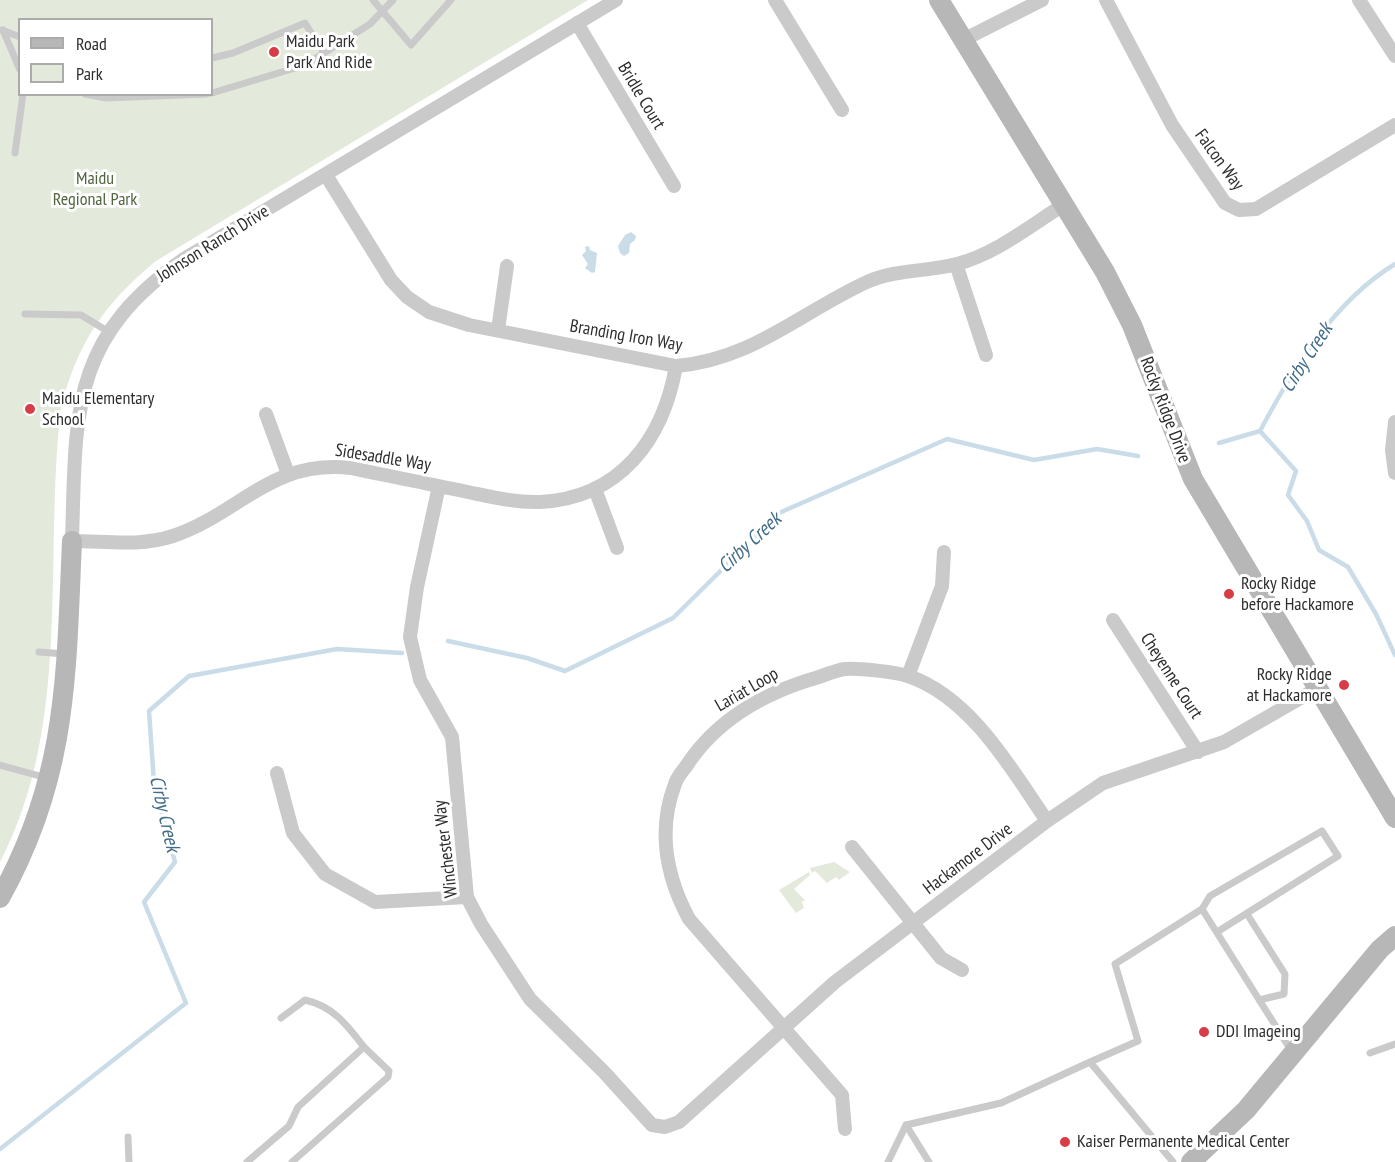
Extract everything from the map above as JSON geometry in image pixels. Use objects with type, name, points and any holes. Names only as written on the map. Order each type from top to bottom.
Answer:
[{"type":"main road","name":"Rocky Ridge Drive","points":[[939,0],[1065,204],[1132,325],[1193,479],[1395,818]]},
{"type":"main road","name":"Johnson Ranch Drive","points":[[0,898],[29,839],[49,779],[60,735],[67,654],[72,541]]},
{"type":"main road","points":[[1191,1162],[1246,1110],[1361,971],[1395,936]]},
{"type":"main road","points":[[1361,971],[1395,955]]},
{"type":"street","name":"Johnson Ranch Drive","points":[[72,541],[78,416],[89,373],[109,332],[138,295],[157,278],[616,0]]},
{"type":"street","points":[[775,0],[842,110]]},
{"type":"street","points":[[963,40],[1042,0]]},
{"type":"street","name":"Falcon Way","points":[[1106,0],[1172,125],[1225,203],[1239,210],[1256,209],[1395,125]]},
{"type":"street","points":[[1359,0],[1395,56]]},
{"type":"street","name":"Bridle Court","points":[[577,23],[674,186]]},
{"type":"street","name":"Branding Iron Way","points":[[326,176],[384,271],[407,297],[442,318],[676,366],[711,361],[738,353],[858,286],[881,276],[956,264],[990,250],[1065,204]]},
{"type":"street","points":[[956,264],[987,355]]},
{"type":"street","points":[[498,330],[507,266]]},
{"type":"street","name":"Sidesaddle Way","points":[[72,541],[138,543],[173,536],[288,474],[309,469],[336,467],[525,502],[556,500],[594,489],[625,469],[651,440],[668,403],[676,366]]},
{"type":"street","points":[[266,414],[288,474]]},
{"type":"street","points":[[1395,422],[1392,450],[1395,473]]},
{"type":"street","name":"Winchester Way","points":[[439,486],[417,586],[410,637],[420,680],[452,737],[466,897],[530,999],[604,1072],[652,1125],[665,1127],[679,1122]]},
{"type":"street","points":[[594,489],[617,548]]},
{"type":"street","points":[[908,676],[942,586],[944,552]]},
{"type":"street","name":"Cheyenne Court","points":[[1113,620],[1198,752]]},
{"type":"street","name":"Lariat Loop","points":[[845,1129],[842,1095],[689,919],[674,891],[665,851],[666,818],[675,783],[695,753],[722,723],[788,686],[845,669],[908,676],[942,695],[976,722],[1047,821]]},
{"type":"street","name":"Hackamore Drive","points":[[679,1122],[835,982],[1047,821],[1103,783],[1198,752],[1261,722],[1318,688]]},
{"type":"street","points":[[277,773],[293,833],[325,874],[375,902],[466,897]]},
{"type":"street","points":[[852,847],[941,958],[962,970]]},
{"type":"lane","points":[[373,0],[411,45],[451,0]]},
{"type":"lane","points":[[213,93],[305,65],[370,24],[393,0]]},
{"type":"lane","points":[[213,58],[233,52],[305,22],[324,53]]},
{"type":"lane","points":[[2,30],[18,36]]},
{"type":"lane","points":[[2,30],[18,66]]},
{"type":"lane","points":[[15,153],[23,96]]},
{"type":"lane","points":[[96,96],[106,98],[156,96]]},
{"type":"lane","points":[[25,314],[81,315],[109,332]]},
{"type":"lane","points":[[39,652],[67,654]]},
{"type":"lane","points":[[0,765],[49,779]]},
{"type":"lane","points":[[906,1125],[1001,1103],[1138,1041],[1115,964],[1202,909],[1210,896],[1322,831],[1338,856],[1217,932]]},
{"type":"lane","points":[[1202,909],[1293,1053]]},
{"type":"lane","points":[[1247,914],[1285,974],[1284,994],[1259,1000]]},
{"type":"lane","points":[[281,1018],[305,1000],[323,1004],[344,1020],[364,1047],[389,1071],[387,1077],[292,1162]]},
{"type":"lane","points":[[1370,1053],[1395,1044]]},
{"type":"lane","points":[[247,1162],[289,1126],[298,1107],[364,1047]]},
{"type":"lane","points":[[1090,1062],[1173,1162]]},
{"type":"lane","points":[[888,1162],[906,1125]]},
{"type":"lane","points":[[906,1125],[929,1162]]},
{"type":"lane","points":[[128,1137],[129,1162]]},
{"type":"green space","name":"Maidu Regional Park","points":[[0,0],[588,0],[156,261],[122,293],[95,326],[75,364],[61,408],[56,465],[47,697],[38,754],[23,809],[0,862]]},
{"type":"green space","points":[[834,862],[850,872],[839,880],[836,877],[827,883],[815,871],[812,873],[810,868]]},
{"type":"green space","points":[[809,872],[810,875],[794,889],[805,900],[802,902],[804,908],[796,913],[779,890]]},
{"type":"water","points":[[631,232],[636,236],[635,240],[630,244],[629,253],[624,256],[620,253],[618,246],[625,235]]},
{"type":"water","points":[[589,246],[590,250],[597,253],[595,272],[592,273],[585,268],[588,264],[582,255],[586,251],[585,247]]},
{"type":"waterway","name":"Cirby Creek","points":[[1219,443],[1260,431],[1286,384],[1317,338],[1352,297],[1395,264]]},
{"type":"waterway","points":[[1260,431],[1296,471],[1288,495],[1307,521],[1319,550],[1348,567],[1376,614],[1395,655]]},
{"type":"waterway","name":"Cirby Creek","points":[[448,641],[527,658],[565,671],[673,618],[779,513],[947,439],[1034,460],[1097,449],[1138,456]]},
{"type":"waterway","name":"Cirby Creek","points":[[0,1149],[186,1003],[144,902],[175,862],[154,783],[149,711],[189,676],[337,649],[402,653]]},
{"type":"place","name":"Maidu Park Park And Ride","points":[[274,52]]},
{"type":"place","name":"Maidu Elementary School","points":[[30,409]]},
{"type":"place","name":"Rocky Ridge before Hackamore","points":[[1229,594]]},
{"type":"place","name":"Rocky Ridge at Hackamore","points":[[1344,685]]},
{"type":"place","name":"DDI Imageing","points":[[1204,1032]]},
{"type":"place","name":"Kaiser Permanente Medical Center","points":[[1065,1142]]}]
